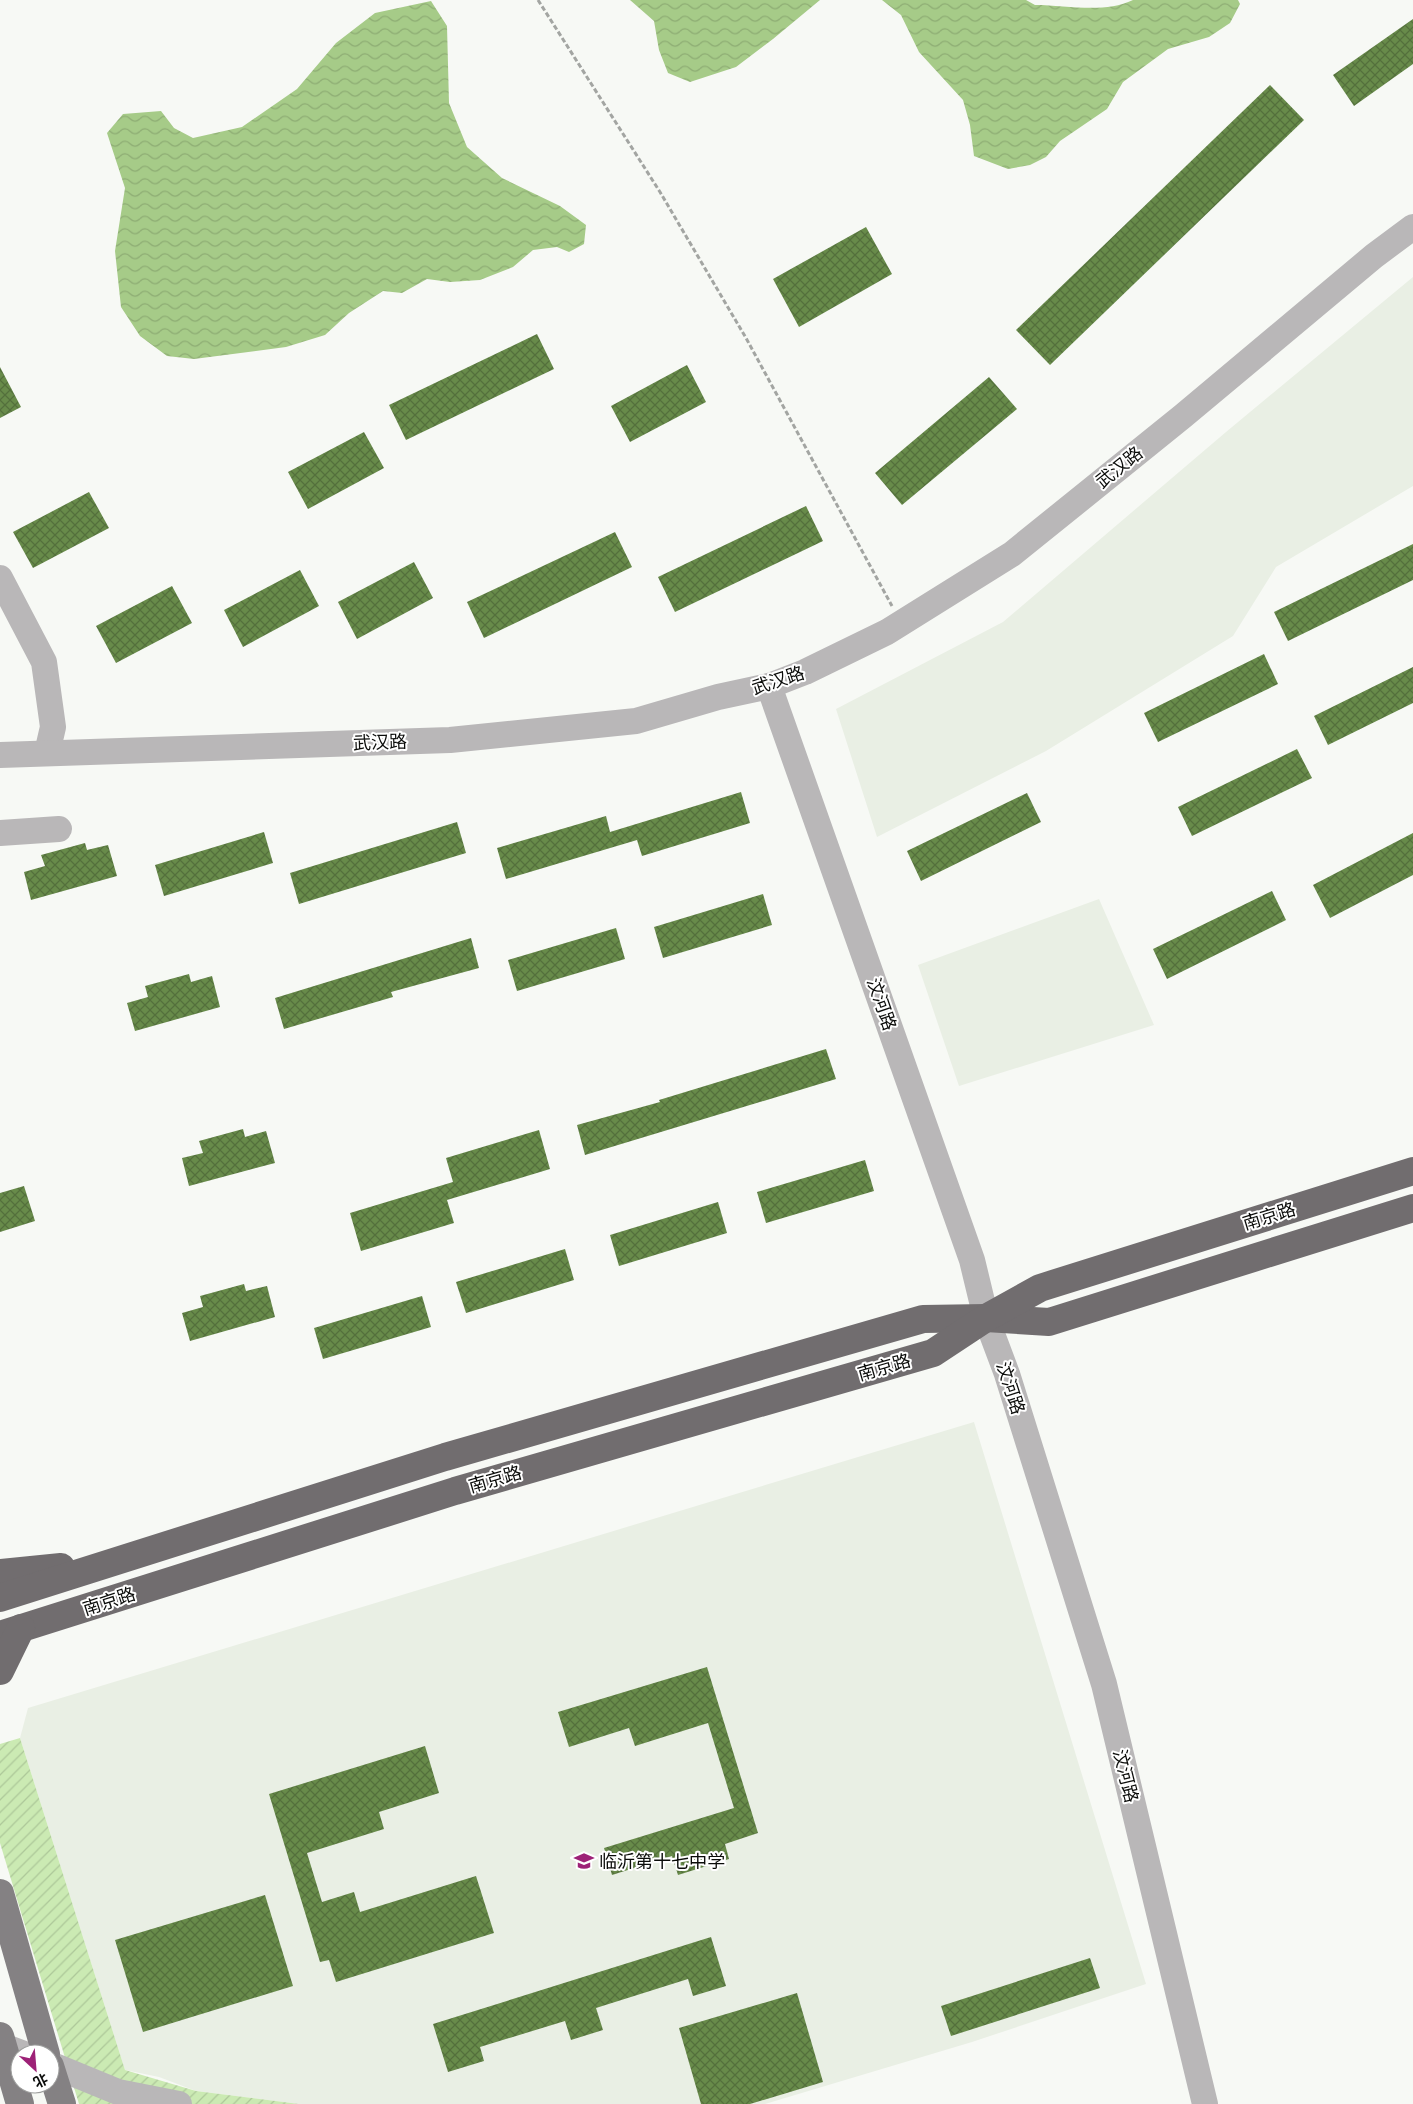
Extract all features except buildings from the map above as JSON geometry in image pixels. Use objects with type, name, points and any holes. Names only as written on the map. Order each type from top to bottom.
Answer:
[{"type":"highway","name":"南京路","points":[[11,1632],[455,1491],[933,1353],[986,1318],[1040,1288],[1413,1171]]},
{"type":"highway","name":"南京路","points":[[0,1598],[445,1458],[923,1319],[986,1318],[1049,1322],[1413,1208]]},
{"type":"highway","points":[[0,1573],[115,1562]]},
{"type":"highway","points":[[0,1671],[11,1632]]},
{"type":"main road","points":[[0,1893],[43,2044]]},
{"type":"main road","points":[[0,2036],[20,2104]]},
{"type":"street","name":"武汉路","points":[[0,755],[460,739],[636,721],[718,697],[769,686],[805,672],[887,632],[1012,554],[1182,416],[1374,256],[1413,227]]},
{"type":"street","points":[[0,578],[44,662],[53,728],[47,753]]},
{"type":"street","name":"汶河路","points":[[769,686],[968,1250],[986,1318],[1007,1374],[1104,1684],[1205,2104]]},
{"type":"street","points":[[0,833],[59,829]]},
{"type":"street","points":[[60,2069],[118,2092],[180,2104]]},
{"type":"path","points":[[538,0],[660,192],[732,315],[892,606]]},
{"type":"shaded area","points":[[1413,277],[1413,486],[1276,567],[1233,636],[1046,751],[877,837],[836,709],[1003,622],[1226,432]]},
{"type":"shaded area","points":[[1099,899],[1154,1025],[959,1086],[918,965]]},
{"type":"shaded area","name":"临沂第十七中学","points":[[974,1422],[1146,1984],[972,2042],[765,2104],[299,2104],[196,2091],[159,2077],[125,2070],[20,1738],[28,1708]]},
{"type":"shaded area","points":[[20,1738],[125,2070],[196,2091],[299,2104],[79,2104],[0,1843],[0,1744]]},
{"type":"water","points":[[630,0],[820,0],[736,67],[690,82],[668,73],[659,50],[654,21]]},
{"type":"water","points":[[882,0],[1026,0],[1035,5],[1085,8],[1110,7],[1133,0],[1238,0],[1240,4],[1230,23],[1209,37],[1168,49],[1123,82],[1107,109],[1060,141],[1046,157],[1030,165],[1008,169],[974,156],[970,125],[963,100],[919,52],[901,15]]},
{"type":"water","points":[[431,1],[447,26],[449,103],[467,147],[502,178],[560,206],[586,225],[584,244],[569,252],[557,247],[533,250],[513,267],[480,280],[450,282],[427,279],[402,293],[383,291],[349,313],[325,335],[286,347],[194,359],[167,356],[140,336],[121,307],[115,251],[125,188],[107,133],[123,114],[161,111],[174,128],[193,138],[242,127],[297,89],[336,43],[375,13]]},
{"type":"place","name":"临沂第十七中学","points":[[584,1861]]}]
